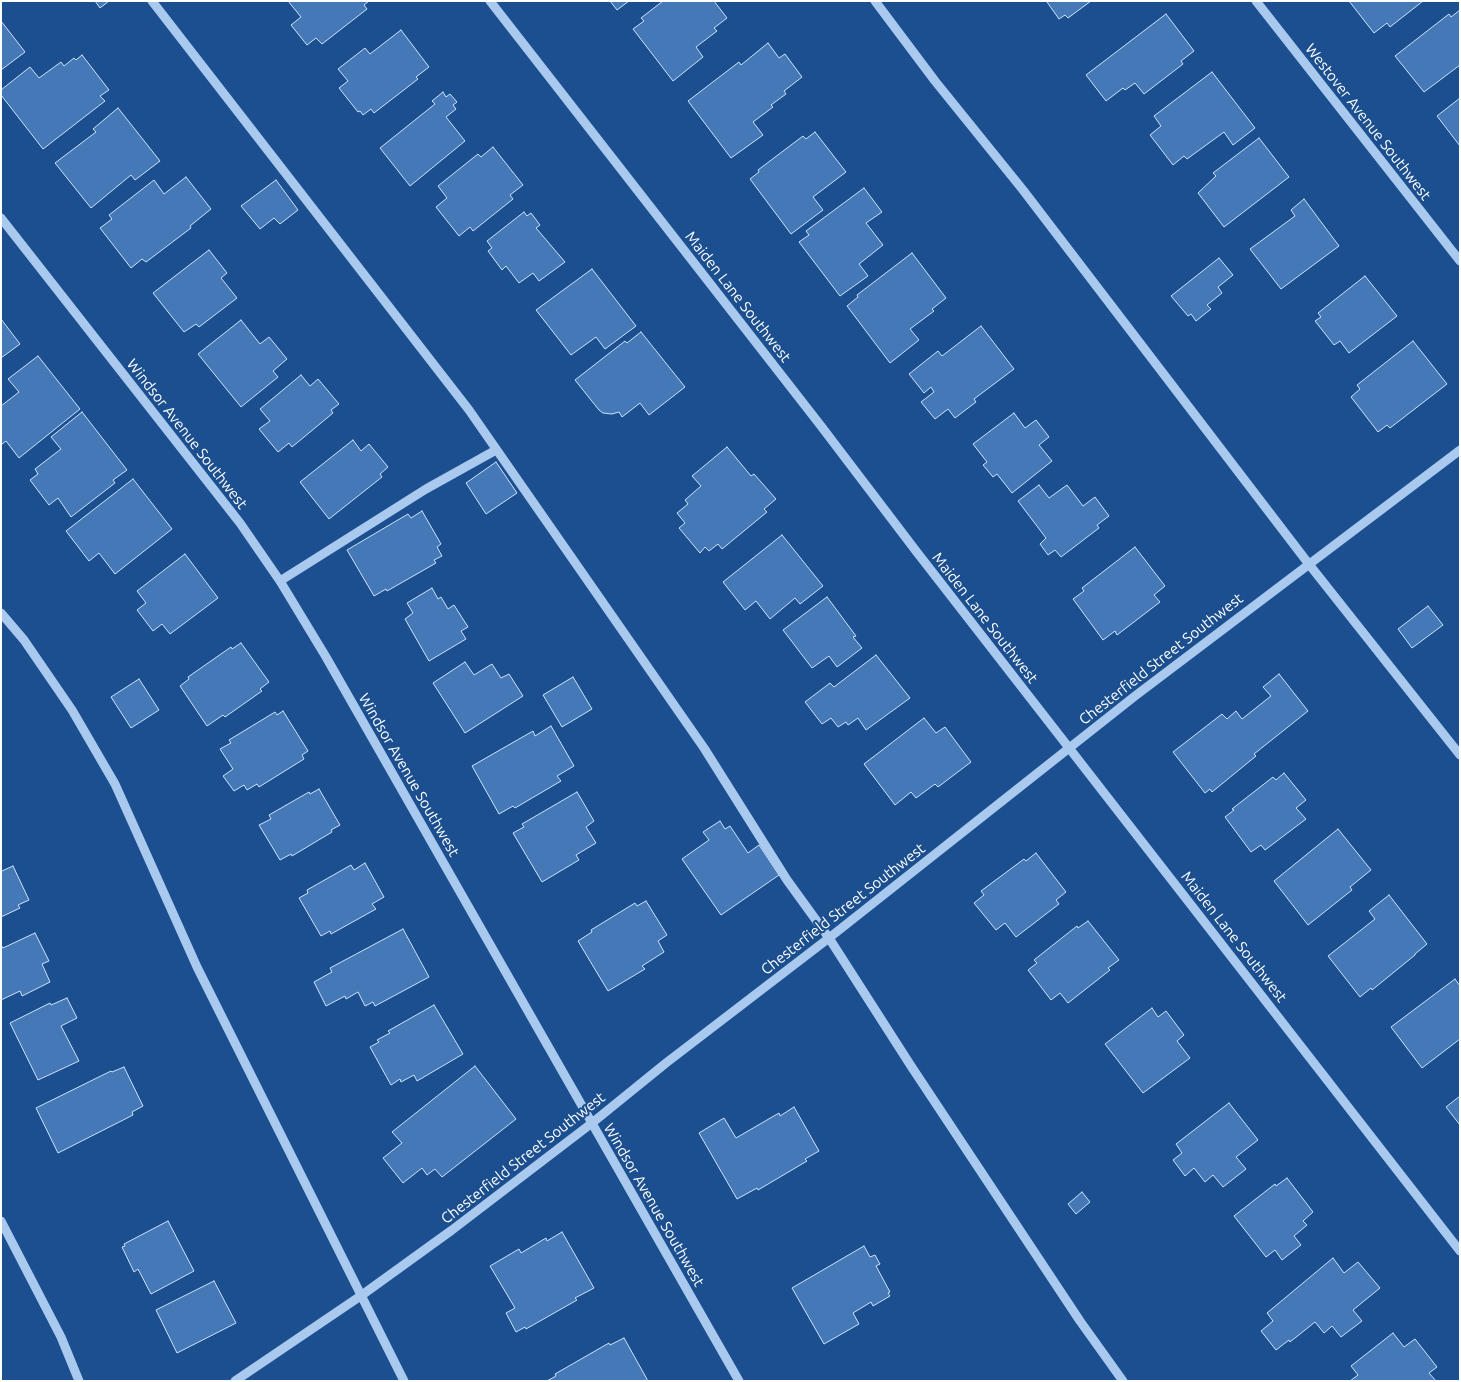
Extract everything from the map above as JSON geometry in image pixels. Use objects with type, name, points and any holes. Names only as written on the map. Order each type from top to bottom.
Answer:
[{"type":"street","points":[[152,1],[463,402],[704,748],[787,880],[829,938],[1080,1321],[1123,1381]]},
{"type":"street","name":"Maiden Lane Southwest","points":[[490,1],[1460,1251]]},
{"type":"street","points":[[875,1],[935,81],[1023,190],[1308,563],[1460,755]]},
{"type":"street","name":"Westover Avenue Southwest","points":[[1256,1],[1460,261]]},
{"type":"street","name":"Windsor Avenue Southwest","points":[[1,218],[240,523],[280,581],[331,666],[738,1381]]},
{"type":"street","points":[[280,581],[426,489],[496,450]]},
{"type":"street","name":"Chesterfield Street Southwest","points":[[235,1381],[362,1295],[452,1230],[592,1124],[1135,696],[1308,563],[1460,450]]},
{"type":"street","points":[[1,613],[24,640],[72,710],[115,784],[197,967],[404,1381]]},
{"type":"street","points":[[1,1221],[5,1239],[61,1337],[80,1381]]},
{"type":"building","points":[[95,1],[109,1],[100,8]]},
{"type":"building","points":[[288,1],[369,1],[364,5],[367,9],[322,44],[316,38],[307,45],[291,25],[301,17]]},
{"type":"building","points":[[610,1],[629,1],[617,10]]},
{"type":"building","points":[[663,1],[714,1],[727,18],[714,28],[717,31],[696,47],[703,57],[673,81],[633,29],[644,21],[641,18]]},
{"type":"building","points":[[1091,1],[1068,18],[1065,15],[1059,19],[1047,2]]},
{"type":"building","points":[[1349,1],[1423,1],[1390,27],[1387,23],[1374,33]]},
{"type":"building","points":[[1460,10],[1460,65],[1424,92],[1395,56],[1449,14],[1451,17]]},
{"type":"building","points":[[1166,14],[1194,51],[1181,61],[1183,64],[1144,94],[1135,83],[1125,90],[1123,88],[1106,101],[1086,75]]},
{"type":"building","points":[[1,21],[25,52],[1,70]]},
{"type":"building","points":[[401,30],[429,67],[416,77],[418,79],[374,113],[371,109],[363,115],[360,111],[358,112],[339,88],[348,81],[338,69],[365,48],[370,54]]},
{"type":"building","points":[[768,43],[779,58],[785,54],[802,77],[784,91],[786,94],[771,105],[773,107],[753,122],[763,135],[731,158],[688,101],[739,62],[741,65]]},
{"type":"building","points":[[82,55],[109,90],[100,96],[105,101],[43,149],[1,95],[1,90],[30,67],[39,78],[61,62],[64,66],[74,58],[76,60]]},
{"type":"building","points":[[1212,72],[1255,128],[1233,145],[1224,132],[1187,159],[1184,156],[1173,165],[1150,135],[1161,126],[1154,116]]},
{"type":"building","points":[[443,92],[446,97],[450,94],[457,102],[453,105],[456,109],[446,117],[465,141],[410,186],[380,148],[435,104],[432,101]]},
{"type":"building","points":[[1460,98],[1460,146],[1437,116]]},
{"type":"building","points":[[118,108],[160,161],[135,180],[131,175],[91,208],[55,163],[96,132],[93,129]]},
{"type":"building","points":[[815,132],[846,172],[813,197],[823,210],[791,234],[750,179],[759,172],[758,170],[803,136],[806,139]]},
{"type":"building","points":[[1259,138],[1289,177],[1224,227],[1198,193],[1216,176],[1213,173]]},
{"type":"building","points":[[493,147],[523,185],[510,195],[513,199],[473,231],[470,227],[459,236],[436,207],[447,198],[438,186],[478,154],[481,157]]},
{"type":"building","points":[[186,177],[211,209],[190,226],[191,228],[146,262],[142,259],[131,268],[100,228],[112,219],[109,215],[154,180],[164,194]]},
{"type":"building","points":[[276,180],[298,210],[280,224],[274,218],[260,229],[241,206]]},
{"type":"building","points":[[864,188],[882,212],[866,223],[883,245],[859,264],[868,276],[840,296],[799,242],[809,235],[806,231]]},
{"type":"building","points":[[1304,199],[1339,246],[1281,289],[1250,249],[1295,216],[1291,210]]},
{"type":"building","points":[[524,212],[527,216],[531,213],[540,225],[536,228],[565,262],[539,281],[533,273],[519,283],[506,266],[502,270],[488,251],[492,248],[487,241]]},
{"type":"building","points":[[209,250],[227,273],[221,278],[237,298],[199,327],[196,324],[184,332],[153,293]]},
{"type":"building","points":[[912,253],[946,298],[932,309],[934,311],[910,329],[919,340],[890,363],[847,306],[858,297],[857,295]]},
{"type":"building","points":[[1219,258],[1233,275],[1218,287],[1222,293],[1207,305],[1211,309],[1196,321],[1191,314],[1188,316],[1171,296]]},
{"type":"building","points":[[592,269],[636,326],[605,349],[596,337],[571,355],[536,310]]},
{"type":"building","points":[[1365,276],[1397,316],[1349,353],[1340,341],[1334,345],[1315,321],[1321,317],[1318,313]]},
{"type":"building","points":[[1,319],[20,344],[1,358]]},
{"type":"building","points":[[241,320],[260,344],[269,337],[287,359],[273,371],[278,377],[241,407],[198,354]]},
{"type":"building","points":[[981,326],[1014,369],[974,399],[976,402],[955,418],[948,409],[935,419],[921,402],[934,392],[931,387],[924,393],[909,374],[938,351],[942,356]]},
{"type":"building","points":[[641,332],[685,387],[649,415],[640,403],[622,417],[619,412],[612,414],[603,413],[575,380],[625,341],[627,343]]},
{"type":"building","points":[[1413,341],[1447,384],[1390,428],[1387,425],[1378,432],[1351,397],[1360,389],[1357,385]]},
{"type":"building","points":[[38,356],[80,409],[19,458],[6,441],[1,445],[1,406],[19,392],[8,379]]},
{"type":"building","points":[[301,375],[310,386],[318,379],[339,404],[331,410],[333,413],[292,447],[289,443],[278,452],[259,429],[270,421],[260,409]]},
{"type":"building","points":[[82,412],[127,470],[113,480],[115,483],[71,517],[58,498],[49,505],[30,480],[38,474],[35,469],[61,449],[51,437]]},
{"type":"building","points":[[1014,413],[1025,428],[1036,420],[1049,437],[1039,445],[1052,461],[1012,493],[997,474],[993,477],[983,465],[987,462],[973,444]]},
{"type":"building","points":[[353,440],[361,451],[369,444],[388,467],[380,474],[382,477],[329,519],[300,482]]},
{"type":"building","points":[[727,447],[751,476],[754,474],[776,499],[764,509],[767,512],[722,549],[718,544],[709,551],[705,547],[700,553],[679,528],[685,523],[677,513],[688,504],[685,500],[701,486],[692,476]]},
{"type":"building","points":[[496,462],[517,493],[486,514],[466,483]]},
{"type":"building","points":[[133,479],[172,529],[115,574],[99,553],[89,561],[66,531]]},
{"type":"building","points":[[1039,485],[1049,498],[1067,485],[1083,506],[1095,497],[1109,516],[1097,525],[1099,528],[1061,557],[1055,550],[1048,555],[1040,544],[1046,538],[1018,501]]},
{"type":"building","points":[[422,511],[441,544],[437,547],[442,556],[434,560],[436,563],[387,591],[386,589],[374,596],[347,550],[408,514],[411,518]]},
{"type":"building","points":[[782,535],[823,586],[800,604],[795,598],[770,619],[756,601],[745,610],[723,582]]},
{"type":"building","points":[[1135,547],[1165,586],[1154,595],[1160,602],[1117,635],[1115,631],[1103,640],[1073,599],[1084,591],[1082,588]]},
{"type":"building","points":[[185,554],[218,598],[170,634],[162,624],[153,631],[137,610],[146,603],[137,591]]},
{"type":"building","points":[[432,588],[438,599],[441,597],[448,609],[454,605],[468,627],[461,631],[466,639],[429,661],[405,619],[413,613],[407,603]]},
{"type":"building","points":[[827,597],[856,636],[853,637],[862,648],[837,667],[829,656],[812,668],[783,630]]},
{"type":"building","points":[[1428,606],[1443,625],[1412,648],[1398,629]]},
{"type":"building","points":[[241,643],[269,682],[260,689],[262,691],[225,717],[223,715],[207,726],[180,686],[189,679],[188,677],[231,647],[232,649]]},
{"type":"building","points":[[876,655],[910,698],[866,730],[858,718],[848,725],[846,722],[838,727],[831,718],[822,724],[805,702],[830,683],[834,687]]},
{"type":"building","points":[[465,662],[474,675],[492,664],[501,678],[509,674],[523,696],[465,733],[433,683]]},
{"type":"building","points":[[1279,674],[1308,711],[1254,754],[1256,756],[1212,792],[1210,789],[1205,793],[1173,752],[1222,714],[1227,719],[1236,711],[1242,719],[1271,696],[1263,687]]},
{"type":"building","points":[[573,677],[592,709],[562,727],[543,695]]},
{"type":"building","points":[[139,679],[159,710],[131,728],[111,697]]},
{"type":"building","points":[[283,711],[308,751],[302,755],[304,759],[259,787],[257,784],[247,790],[244,785],[234,791],[223,776],[233,769],[220,749],[231,743],[229,740],[275,712],[277,715]]},
{"type":"building","points":[[924,718],[936,733],[945,727],[971,762],[938,787],[935,784],[916,798],[911,792],[895,805],[864,764]]},
{"type":"building","points":[[551,726],[574,766],[557,776],[561,781],[515,808],[513,806],[499,814],[472,766],[533,731],[535,736]]},
{"type":"building","points":[[1284,773],[1306,800],[1296,808],[1306,819],[1265,850],[1261,845],[1251,852],[1225,817],[1234,810],[1232,809],[1273,777],[1276,780]]},
{"type":"building","points":[[319,789],[340,825],[331,830],[332,832],[292,856],[291,854],[280,860],[259,825],[271,819],[269,815],[309,792],[310,794]]},
{"type":"building","points":[[577,792],[594,821],[586,827],[596,843],[576,855],[579,860],[542,882],[513,833],[524,827],[522,824]]},
{"type":"building","points":[[720,821],[725,829],[730,826],[748,853],[759,845],[779,875],[721,915],[682,859],[709,840],[703,832]]},
{"type":"building","points":[[1338,829],[1371,870],[1350,887],[1352,890],[1308,925],[1274,881]]},
{"type":"building","points":[[1036,853],[1066,892],[1056,900],[1059,904],[1016,937],[1005,923],[996,930],[974,903],[984,895],[981,891],[1024,859],[1026,861]]},
{"type":"building","points":[[365,863],[384,897],[372,904],[376,909],[331,934],[330,931],[321,936],[299,898],[308,893],[307,890],[351,865],[354,870]]},
{"type":"building","points":[[13,866],[29,900],[18,905],[20,908],[1,917],[1,870]]},
{"type":"building","points":[[1389,895],[1427,944],[1372,990],[1371,988],[1360,997],[1328,956],[1375,919],[1369,911]]},
{"type":"building","points":[[646,901],[667,935],[658,941],[664,952],[642,966],[645,969],[608,991],[578,941],[592,932],[591,930],[635,903],[637,906]]},
{"type":"building","points":[[1088,921],[1119,960],[1108,968],[1110,970],[1068,1003],[1060,993],[1051,1000],[1028,970],[1037,963],[1034,960],[1077,926],[1078,928]]},
{"type":"building","points":[[403,929],[429,977],[375,1006],[373,1002],[365,1006],[358,992],[346,999],[345,996],[326,1006],[314,982],[332,972],[330,968]]},
{"type":"building","points":[[35,933],[49,961],[42,964],[50,982],[22,996],[20,991],[1,1000],[1,945],[3,948]]},
{"type":"building","points":[[1455,979],[1460,986],[1460,1039],[1422,1068],[1391,1027]]},
{"type":"building","points":[[67,998],[77,1018],[61,1026],[79,1061],[38,1080],[10,1023],[50,1003],[51,1005]]},
{"type":"building","points":[[434,1005],[463,1054],[417,1081],[414,1075],[401,1082],[400,1079],[391,1085],[370,1047],[379,1042],[377,1040],[390,1033],[388,1031]]},
{"type":"building","points":[[1152,1008],[1158,1017],[1166,1011],[1184,1035],[1177,1041],[1190,1058],[1143,1093],[1105,1044]]},
{"type":"building","points":[[475,1066],[516,1119],[442,1177],[435,1169],[427,1175],[422,1168],[403,1183],[383,1158],[402,1143],[392,1132]]},
{"type":"building","points":[[124,1067],[143,1106],[132,1112],[133,1115],[58,1153],[36,1108],[111,1071]]},
{"type":"building","points":[[1460,1096],[1460,1125],[1446,1107]]},
{"type":"building","points":[[1229,1103],[1258,1140],[1236,1157],[1246,1169],[1223,1187],[1213,1175],[1205,1182],[1194,1168],[1185,1176],[1173,1160],[1182,1153],[1176,1144]]},
{"type":"building","points":[[794,1107],[819,1151],[805,1159],[807,1161],[758,1190],[757,1188],[737,1199],[699,1133],[724,1118],[736,1138],[779,1113],[780,1116]]},
{"type":"building","points":[[1287,1178],[1313,1212],[1303,1221],[1307,1225],[1294,1236],[1301,1245],[1282,1260],[1275,1250],[1266,1257],[1234,1216],[1275,1184],[1276,1186]]},
{"type":"building","points":[[1082,1192],[1090,1202],[1076,1214],[1068,1204]]},
{"type":"building","points":[[168,1221],[194,1271],[151,1294],[138,1269],[134,1272],[122,1247],[125,1246],[124,1244]]},
{"type":"building","points":[[562,1232],[594,1288],[526,1329],[525,1327],[516,1332],[506,1313],[515,1308],[490,1266],[519,1249],[521,1253],[546,1238],[547,1241]]},
{"type":"building","points":[[864,1246],[870,1257],[875,1255],[880,1264],[876,1266],[890,1292],[888,1293],[890,1296],[873,1306],[871,1302],[853,1313],[859,1324],[824,1344],[792,1288]]},
{"type":"building","points":[[1333,1258],[1344,1273],[1358,1262],[1380,1288],[1353,1310],[1362,1321],[1341,1337],[1332,1326],[1324,1333],[1315,1322],[1290,1342],[1289,1340],[1276,1350],[1261,1331],[1273,1321],[1267,1313]]},
{"type":"building","points":[[214,1281],[236,1323],[177,1353],[156,1310]]},
{"type":"building","points":[[1393,1333],[1404,1347],[1415,1339],[1437,1367],[1429,1373],[1436,1381],[1350,1381],[1358,1375],[1351,1366]]},
{"type":"building","points":[[624,1338],[648,1381],[547,1381],[556,1376],[555,1374],[609,1343],[610,1345]]}]
